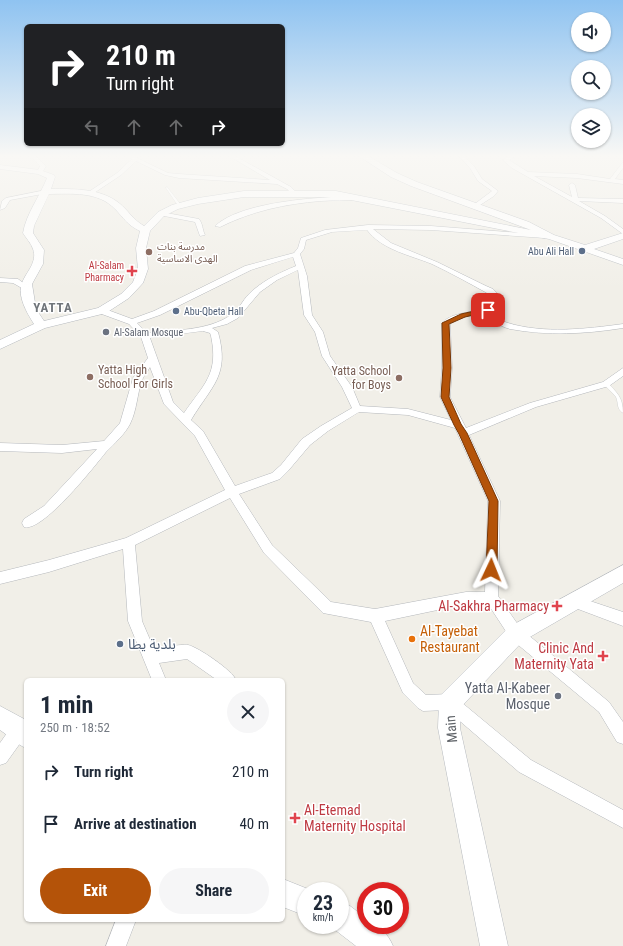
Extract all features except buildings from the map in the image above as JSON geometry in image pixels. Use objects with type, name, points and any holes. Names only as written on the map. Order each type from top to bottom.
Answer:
[{"type":"main road","points":[[41,325],[30,309],[26,288],[38,264],[39,250],[28,234],[28,229],[42,200]]},
{"type":"main road","points":[[109,200],[118,207],[124,216],[133,224],[145,230]]},
{"type":"main road","points":[[0,345],[41,325],[102,310],[125,296],[138,283],[143,269],[141,248],[145,230],[161,214],[180,206],[206,200]]},
{"type":"main road","points":[[371,200],[551,237],[587,248],[623,262]]},
{"type":"main road","points":[[460,200],[526,224],[551,237]]},
{"type":"main road","points":[[587,248],[623,236]]},
{"type":"main road","name":"Main","points":[[494,946],[449,728],[450,702],[516,634],[575,602],[623,573]]},
{"type":"main road","points":[[0,717],[23,733]]},
{"type":"main road","points":[[285,894],[297,898]]},
{"type":"main road","points":[[349,923],[379,946]]},
{"type":"street","points":[[0,208],[3,207],[6,200]]},
{"type":"street","points":[[218,226],[229,219],[245,214],[299,201],[309,200]]},
{"type":"street","points":[[475,206],[484,200]]},
{"type":"street","points":[[573,200],[603,217],[623,232]]},
{"type":"street","points":[[603,200],[623,201]]},
{"type":"street","points":[[161,214],[197,220],[200,224],[202,236]]},
{"type":"street","points":[[132,322],[157,313],[248,268],[296,254],[302,249],[303,239],[332,231],[395,226],[551,237]]},
{"type":"street","points":[[368,227],[372,233],[383,240],[436,264],[490,291],[496,296],[496,301],[488,310],[463,315],[446,323],[447,368],[445,397],[494,501],[490,598],[516,634],[604,707],[623,736]]},
{"type":"street","points":[[296,254],[303,276],[304,297],[308,315],[319,332],[326,356],[347,387],[357,409]]},
{"type":"street","points":[[145,336],[222,324],[232,318],[253,294],[266,284],[300,267]]},
{"type":"street","points":[[0,280],[15,282],[26,288]]},
{"type":"street","points":[[102,310],[132,322],[145,336],[169,404],[186,419],[199,434],[232,492],[268,549],[328,608],[375,616],[466,598],[490,598]]},
{"type":"street","points":[[475,313],[508,326],[542,330],[594,331],[623,326]]},
{"type":"street","points":[[186,419],[212,380],[217,369],[214,332],[204,328]]},
{"type":"street","points":[[28,523],[53,504],[125,424],[138,378],[152,358]]},
{"type":"street","points":[[0,578],[50,566],[129,542],[157,530],[187,513],[232,492],[274,477],[284,470],[304,443],[322,430],[357,409],[408,412],[460,429],[532,405],[606,384],[623,371]]},
{"type":"street","points":[[0,447],[62,449],[108,444]]},
{"type":"street","points":[[129,542],[136,621],[158,678]]},
{"type":"street","points":[[575,602],[623,619]]},
{"type":"street","points":[[375,616],[391,648],[408,688],[422,703],[450,702],[525,766],[623,819]]},
{"type":"street","points":[[151,657],[188,652],[212,666],[227,678]]},
{"type":"street","points":[[0,757],[23,733]]},
{"type":"street","points":[[116,946],[125,922]]},
{"type":"lane","points":[[175,200],[180,206]]},
{"type":"lane","points":[[606,384],[618,397],[621,409],[623,411]]},
{"type":"place","name":"Abu Ali Hall","points":[[582,251]]},
{"type":"place","name":"مدرسة بنات الهدى الاساسية","points":[[149,252]]},
{"type":"place","name":"Al-Salam Pharmacy","points":[[132,271]]},
{"type":"place","name":"Abu-Qbeta Hall","points":[[176,311]]},
{"type":"place","name":"Al-Salam Mosque","points":[[106,332]]},
{"type":"place","name":"Yatta High School For Girls","points":[[90,377]]},
{"type":"place","name":"Yatta School for Boys","points":[[399,378]]},
{"type":"place","name":"Al-Sakhra Pharmacy","points":[[557,606]]},
{"type":"place","name":"Al-Tayebat Restaurant","points":[[412,639]]},
{"type":"place","name":"بلدية يطا","points":[[120,644]]},
{"type":"place","name":"Clinic And Maternity Yata","points":[[603,656]]},
{"type":"place","name":"Yatta Al-Kabeer Mosque","points":[[558,696]]},
{"type":"place","name":"Al-Etemad Maternity Hospital","points":[[295,818]]},
{"type":"district","name":"YATTA","points":[[53,307]]},
{"type":"route","points":[[488,310],[463,315],[446,323],[447,368],[445,397],[494,501],[491,570]]}]
